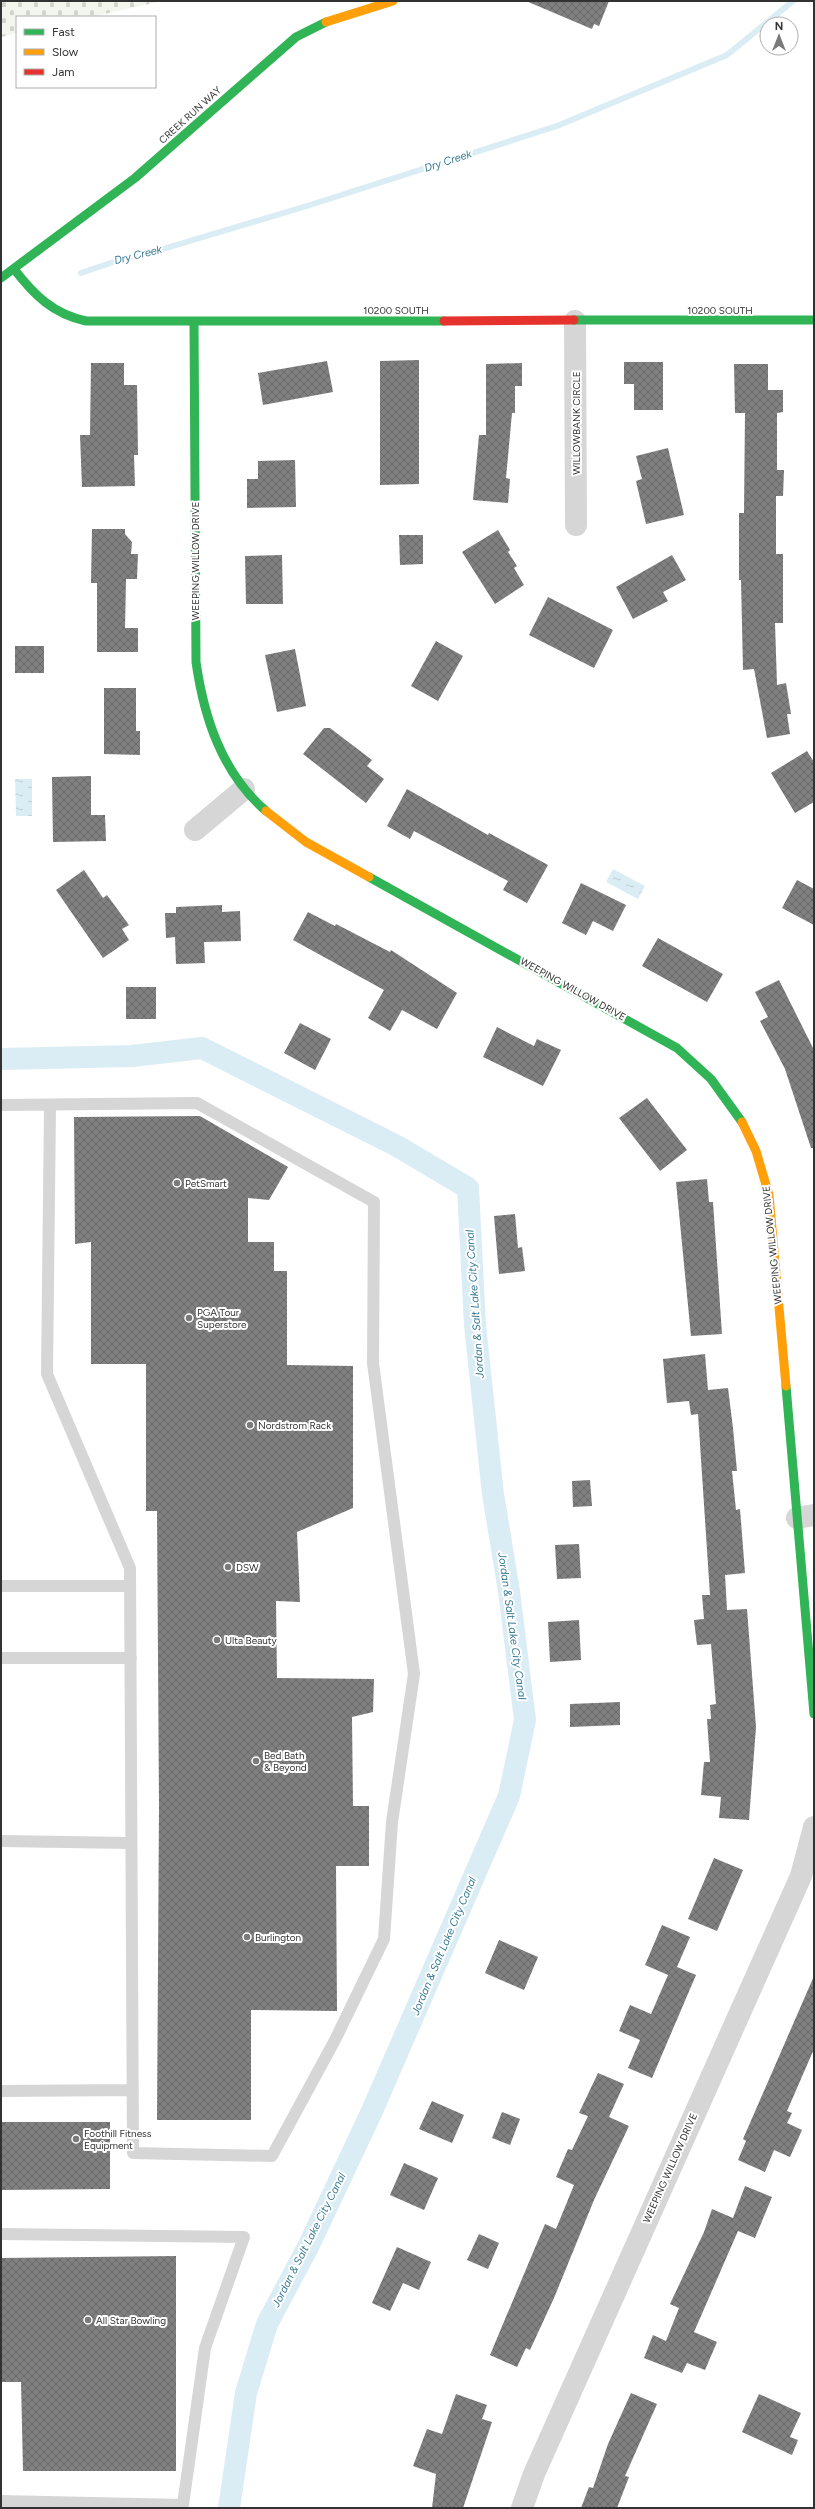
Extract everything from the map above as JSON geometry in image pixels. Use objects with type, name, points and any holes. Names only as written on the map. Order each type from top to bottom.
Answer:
[{"type":"street","name":"CREEK RUN WAY","points":[[14,269],[134,178],[296,37],[332,19],[393,1]]},
{"type":"street","points":[[1,278],[14,269]]},
{"type":"street","name":"10200 SOUTH","points":[[14,269],[43,304],[55,312],[75,320],[814,320]]},
{"type":"street","name":"WEEPING WILLOW DRIVE","points":[[194,321],[195,639],[198,686],[210,731],[231,771],[244,789],[272,818],[306,842],[678,1048],[715,1082],[731,1102],[755,1146],[769,1195],[806,1516],[814,1714]]},
{"type":"street","name":"WILLOWBANK CIRCLE","points":[[575,321],[576,525]]},
{"type":"street","points":[[195,830],[244,789]]},
{"type":"street","name":"WEEPING WILLOW DRIVE","points":[[522,2508],[537,2467],[801,1876],[814,1827]]},
{"type":"lane","points":[[1,1105],[50,1106],[197,1103],[374,1202],[373,1363],[414,1674],[392,1822],[384,1939],[335,2040],[272,2156],[133,2153],[130,1568],[47,1374],[50,1106]]},
{"type":"lane","points":[[1,1586],[130,1586]]},
{"type":"lane","points":[[1,1658],[131,1658]]},
{"type":"lane","points":[[1,1841],[131,1843]]},
{"type":"lane","points":[[1,2091],[133,2090]]},
{"type":"lane","points":[[1,2234],[244,2237],[205,2348],[183,2505],[1,2501]]},
{"type":"green space","points":[[1,1],[162,1],[95,16],[16,16],[16,33],[1,37]]},
{"type":"water","points":[[15,779],[32,779],[32,816],[16,816]]},
{"type":"water","points":[[613,869],[645,886],[638,899],[606,882]]},
{"type":"building","points":[[526,1],[609,1],[599,26],[594,24],[592,29]]},
{"type":"building","points":[[419,360],[419,484],[380,485],[380,361]]},
{"type":"building","points":[[327,361],[333,392],[263,405],[258,373]]},
{"type":"building","points":[[624,362],[663,362],[663,410],[634,410],[634,384],[624,384]]},
{"type":"building","points":[[91,363],[124,363],[124,385],[137,385],[138,455],[134,455],[135,486],[82,487],[80,435],[90,435]]},
{"type":"building","points":[[522,363],[522,386],[515,386],[515,413],[512,413],[506,478],[510,479],[508,503],[473,500],[479,435],[486,435],[486,364]]},
{"type":"building","points":[[734,364],[768,364],[768,390],[783,390],[783,412],[777,413],[777,470],[784,470],[783,496],[776,496],[776,554],[783,554],[783,623],[775,623],[777,685],[786,683],[791,714],[787,714],[790,734],[767,738],[754,669],[743,670],[741,580],[739,580],[739,513],[744,513],[745,413],[735,413]]},
{"type":"building","points":[[668,448],[684,515],[646,524],[636,481],[642,479],[636,456]]},
{"type":"building","points":[[295,460],[296,507],[247,508],[247,479],[258,479],[258,461]]},
{"type":"building","points":[[92,529],[125,529],[125,534],[132,542],[131,554],[138,554],[137,579],[126,579],[125,628],[138,628],[138,652],[97,652],[97,583],[91,583]]},
{"type":"building","points":[[498,530],[510,550],[508,552],[517,566],[514,568],[524,585],[495,604],[462,552]]},
{"type":"building","points":[[399,535],[423,535],[423,564],[400,565]]},
{"type":"building","points":[[282,555],[283,604],[246,604],[245,556]]},
{"type":"building","points":[[672,555],[686,580],[663,592],[668,601],[633,619],[616,587]]},
{"type":"building","points":[[548,597],[613,630],[594,668],[529,635]]},
{"type":"building","points":[[436,641],[463,656],[438,701],[411,686]]},
{"type":"building","points":[[15,646],[44,646],[44,673],[15,673]]},
{"type":"building","points":[[295,649],[306,706],[277,712],[265,655]]},
{"type":"building","points":[[104,688],[136,688],[136,731],[140,731],[140,755],[104,754]]},
{"type":"building","points":[[324,728],[330,728],[372,760],[367,766],[384,779],[366,803],[303,754]]},
{"type":"building","points":[[807,751],[814,762],[814,802],[795,813],[771,773]]},
{"type":"building","points":[[91,776],[91,815],[105,815],[106,841],[53,842],[52,777]]},
{"type":"building","points":[[407,789],[488,835],[489,833],[548,865],[527,903],[503,890],[508,881],[414,831],[410,839],[387,826]]},
{"type":"building","points":[[84,870],[103,898],[107,895],[129,925],[122,929],[129,940],[103,958],[56,890]]},
{"type":"building","points":[[797,880],[814,889],[814,925],[782,908]]},
{"type":"building","points":[[581,883],[626,905],[613,931],[593,921],[586,935],[562,923]]},
{"type":"building","points":[[222,905],[222,912],[240,911],[241,941],[204,942],[205,963],[176,964],[175,937],[166,938],[165,913],[176,913],[176,907]]},
{"type":"building","points":[[308,912],[335,926],[336,924],[390,952],[391,950],[457,993],[437,1029],[402,1010],[390,1031],[368,1018],[384,990],[293,940]]},
{"type":"building","points":[[658,938],[723,974],[707,1002],[642,966]]},
{"type":"building","points":[[779,980],[814,1050],[814,1148],[811,1148],[785,1069],[760,1021],[768,1017],[755,992]]},
{"type":"building","points":[[126,987],[156,987],[156,1019],[126,1019]]},
{"type":"building","points":[[300,1023],[331,1039],[315,1070],[284,1053]]},
{"type":"building","points":[[497,1027],[534,1046],[537,1039],[561,1050],[543,1086],[483,1057]]},
{"type":"building","points":[[647,1098],[687,1150],[660,1171],[619,1118]]},
{"type":"building","points":[[200,1116],[288,1167],[269,1200],[248,1198],[248,1242],[274,1242],[274,1271],[287,1271],[287,1365],[353,1366],[353,1508],[297,1532],[300,1602],[276,1601],[277,1678],[374,1679],[373,1712],[352,1717],[353,1806],[369,1806],[369,1866],[336,1866],[337,2011],[251,2010],[251,2120],[157,2120],[159,1806],[157,1511],[146,1511],[146,1364],[91,1364],[91,1242],[75,1244],[74,1117]]},
{"type":"building","points":[[707,1179],[709,1202],[713,1202],[722,1334],[691,1336],[676,1182]]},
{"type":"building","points":[[515,1214],[518,1248],[522,1247],[525,1271],[499,1274],[494,1216]]},
{"type":"building","points":[[705,1354],[708,1390],[728,1388],[733,1428],[737,1471],[732,1471],[736,1510],[740,1509],[745,1573],[725,1575],[727,1610],[747,1609],[756,1727],[749,1820],[719,1818],[721,1797],[701,1795],[704,1762],[710,1762],[707,1719],[711,1719],[710,1705],[716,1704],[711,1644],[697,1645],[694,1620],[704,1619],[702,1595],[710,1595],[698,1414],[691,1415],[689,1401],[667,1403],[663,1359]]},
{"type":"building","points":[[590,1480],[592,1506],[573,1507],[572,1481]]},
{"type":"building","points":[[579,1544],[581,1578],[557,1579],[555,1545]]},
{"type":"building","points":[[579,1620],[581,1660],[550,1662],[548,1622]]},
{"type":"building","points":[[620,1702],[620,1725],[570,1727],[570,1704]]},
{"type":"building","points":[[714,1858],[743,1870],[717,1931],[688,1919]]},
{"type":"building","points":[[662,1925],[690,1937],[677,1967],[696,1975],[652,2078],[628,2068],[640,2040],[619,2031],[630,2005],[651,2014],[668,1975],[645,1965]]},
{"type":"building","points":[[499,1940],[538,1957],[524,1990],[485,1973]]},
{"type":"building","points":[[814,1976],[814,2049],[787,2111],[792,2113],[787,2123],[802,2130],[790,2157],[774,2150],[765,2172],[738,2160],[746,2141],[743,2139]]},
{"type":"building","points":[[598,2073],[624,2084],[609,2117],[629,2126],[594,2200],[554,2298],[530,2350],[526,2348],[517,2367],[490,2355],[545,2224],[556,2229],[574,2185],[556,2177],[568,2149],[572,2150],[588,2116],[579,2113]]},
{"type":"building","points":[[432,2101],[464,2115],[452,2143],[419,2129]]},
{"type":"building","points":[[502,2112],[520,2119],[510,2145],[492,2138]]},
{"type":"building","points":[[1,2122],[110,2122],[110,2189],[1,2190]]},
{"type":"building","points":[[404,2163],[438,2178],[424,2210],[390,2195]]},
{"type":"building","points":[[745,2186],[772,2197],[755,2238],[738,2231],[694,2332],[717,2342],[705,2370],[687,2363],[682,2373],[644,2358],[653,2335],[666,2341],[679,2308],[670,2304],[704,2232],[712,2209],[733,2218]]},
{"type":"building","points":[[479,2234],[499,2243],[488,2269],[467,2260]]},
{"type":"building","points":[[397,2247],[431,2262],[419,2290],[403,2283],[390,2311],[372,2303]]},
{"type":"building","name":"All Star Bowling","points":[[176,2256],[176,2471],[23,2471],[21,2382],[1,2382],[1,2258]]},
{"type":"building","points":[[631,2393],[657,2404],[625,2476],[629,2477],[617,2508],[581,2508],[589,2487],[593,2488],[608,2444]]},
{"type":"building","points":[[456,2394],[487,2405],[482,2419],[492,2422],[463,2508],[432,2508],[436,2474],[413,2466],[427,2429],[442,2434]]},
{"type":"building","points":[[759,2394],[801,2413],[790,2437],[798,2440],[792,2455],[742,2432]]},
{"type":"waterway","name":"Dry Creek","points":[[81,273],[125,258],[163,249],[310,205],[557,126],[727,55],[793,1]]},
{"type":"waterway","name":"Jordan & Salt Lake City Canal","points":[[1,1059],[132,1056],[202,1048],[397,1146],[468,1188],[475,1325],[493,1494],[509,1591],[525,1720],[509,1796],[372,2111],[309,2245],[267,2324],[246,2393],[229,2508]]},
{"type":"traffic: fast","points":[[1,278],[135,178],[296,37],[326,22]]},
{"type":"traffic: fast","points":[[14,269],[29,287],[45,302],[64,314],[86,321],[444,321]]},
{"type":"traffic: fast","points":[[574,320],[814,320]]},
{"type":"traffic: fast","points":[[194,321],[196,662],[204,704],[218,743],[238,780],[266,811]]},
{"type":"traffic: fast","points":[[369,877],[677,1048],[711,1079],[742,1122]]},
{"type":"traffic: fast","points":[[786,1386],[814,1714]]},
{"type":"traffic: slow","points":[[326,22],[393,1]]},
{"type":"traffic: slow","points":[[266,811],[306,842],[369,877]]},
{"type":"traffic: slow","points":[[742,1122],[756,1151],[769,1195],[786,1386]]},
{"type":"traffic: jam","points":[[444,321],[574,320]]},
{"type":"place","name":"PetSmart","points":[[177,1183]]},
{"type":"place","name":"PGA Tour Superstore","points":[[189,1318]]},
{"type":"place","name":"Nordstrom Rack","points":[[250,1425]]},
{"type":"place","name":"DSW","points":[[228,1567]]},
{"type":"place","name":"Ulta Beauty","points":[[217,1640]]},
{"type":"place","name":"Bed Bath & Beyond","points":[[256,1761]]},
{"type":"place","name":"Burlington","points":[[247,1937]]},
{"type":"place","name":"Foothill Fitness Equipment","points":[[76,2139]]},
{"type":"place","name":"All Star Bowling","points":[[88,2320]]}]
